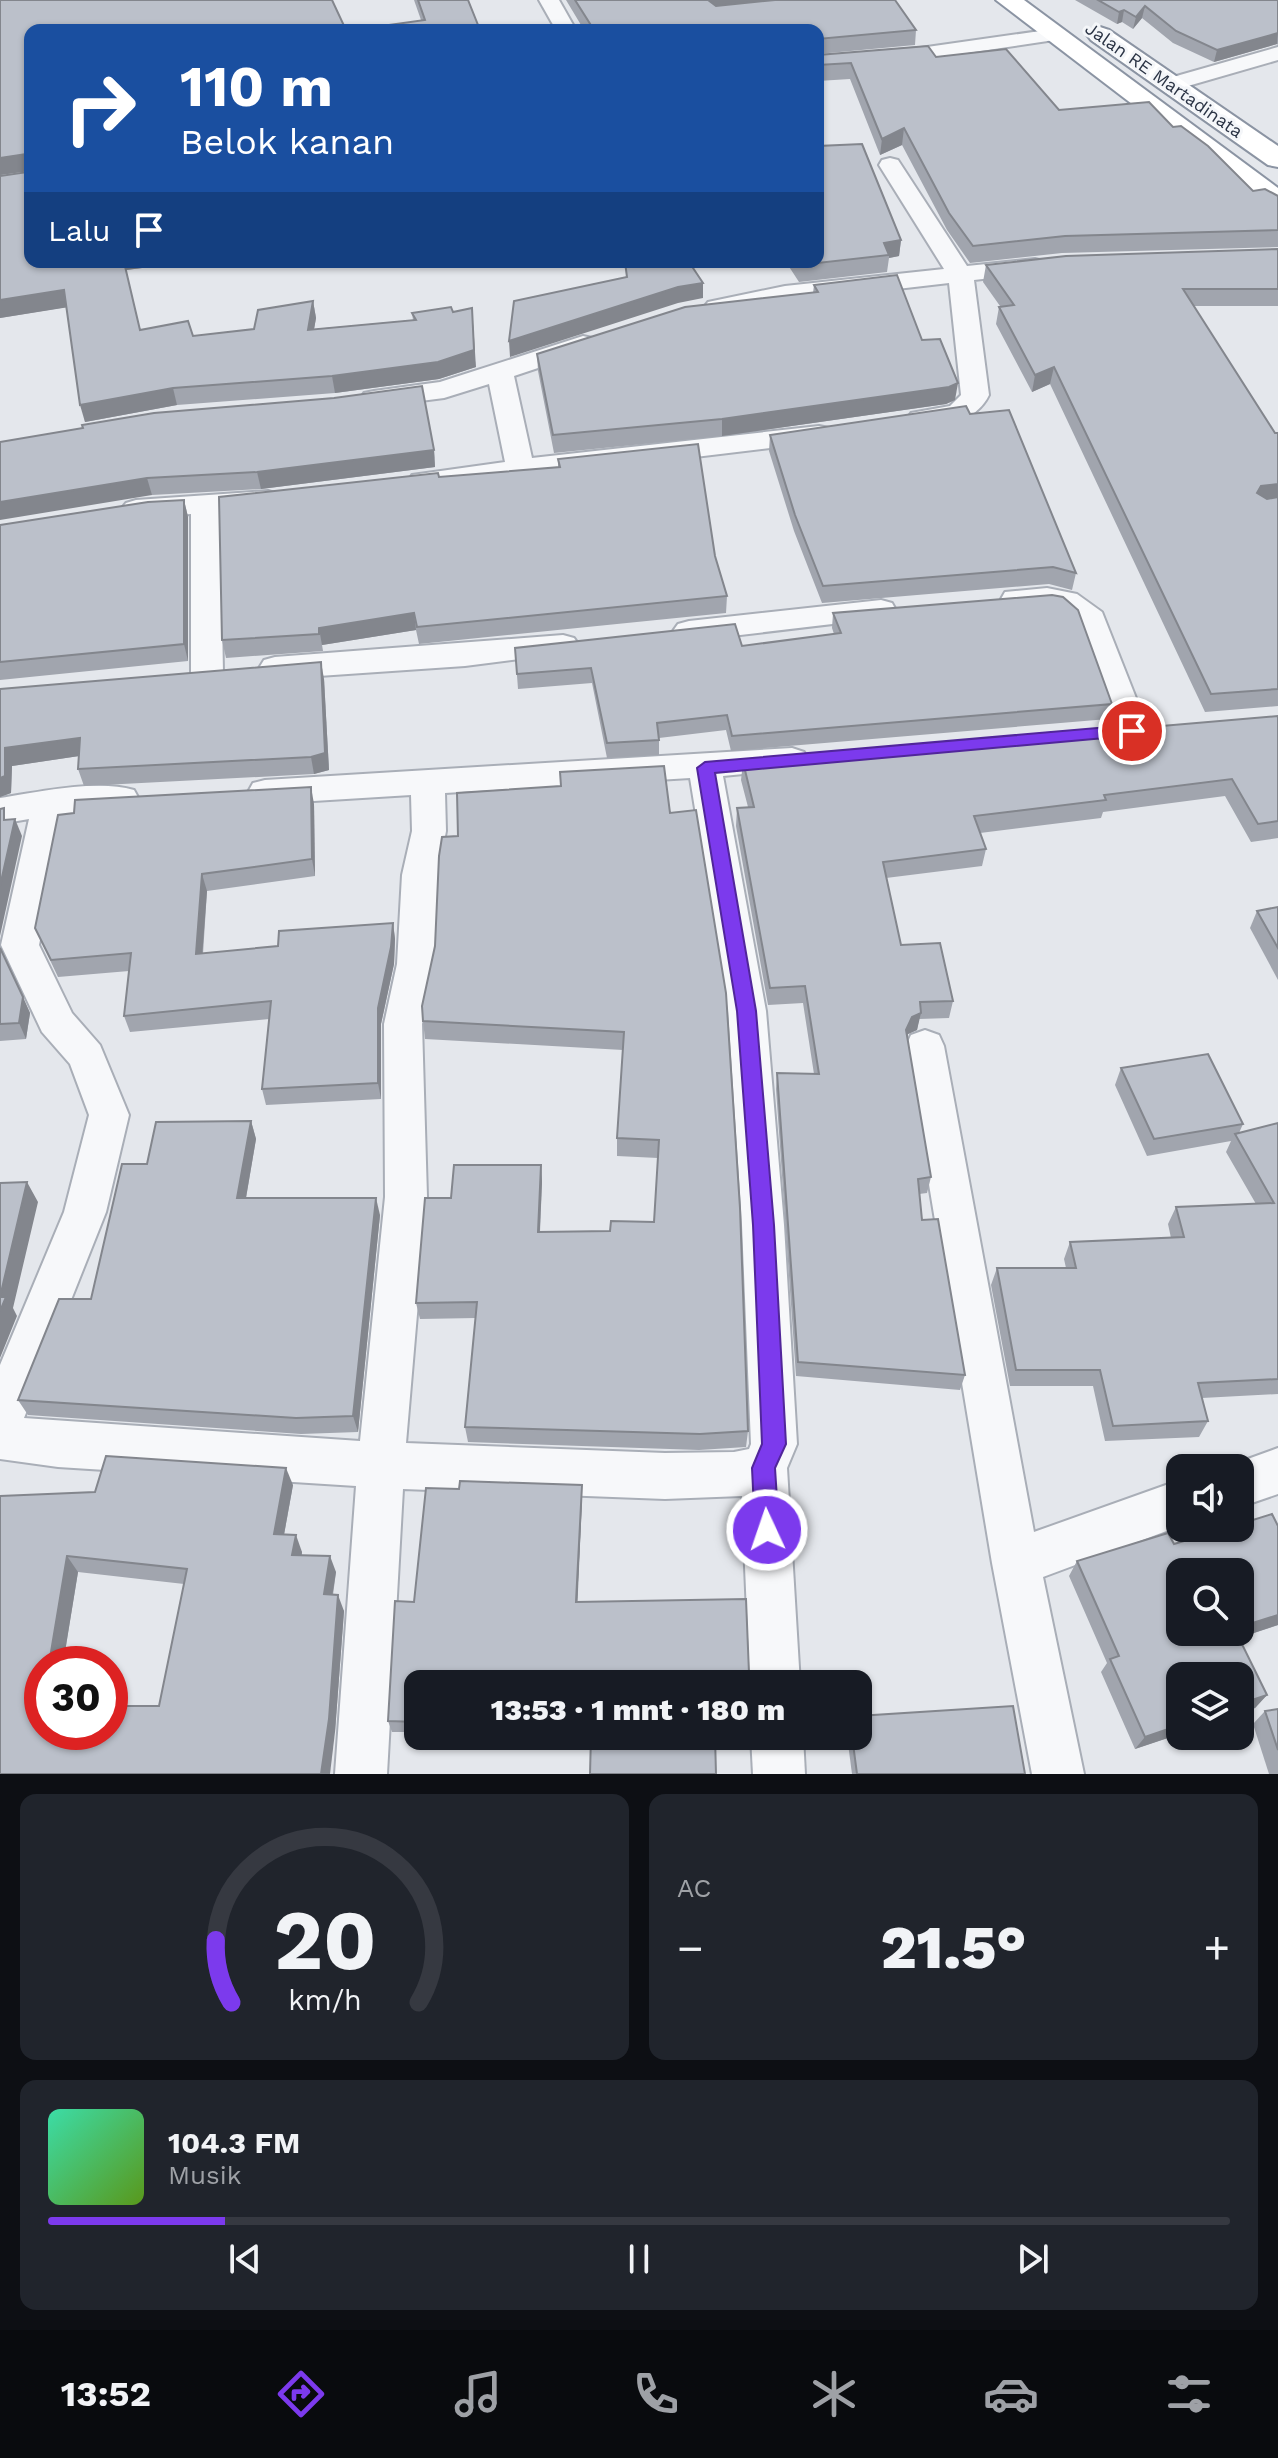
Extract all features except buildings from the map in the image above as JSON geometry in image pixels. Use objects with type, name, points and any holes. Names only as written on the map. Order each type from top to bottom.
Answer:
[{"type":"highway","name":"Jalan RE Martadinata","points":[[1008,0],[1278,202]]},
{"type":"highway","name":"Jalan RE Martadinata","points":[[1076,18],[1278,159]]},
{"type":"street","points":[[549,0],[563,24]]},
{"type":"street","points":[[824,62],[920,54],[1054,35]]},
{"type":"street","points":[[1174,84],[1278,53]]},
{"type":"street","points":[[890,165],[961,276],[975,395],[972,404],[952,415],[891,424]]},
{"type":"street","points":[[694,311],[785,294],[1062,263]]},
{"type":"street","points":[[351,402],[444,390],[611,336]]},
{"type":"street","points":[[500,373],[520,468]]},
{"type":"street","points":[[398,484],[845,430]]},
{"type":"street","points":[[106,514],[152,507],[291,497]]},
{"type":"street","points":[[205,504],[219,672],[465,655],[591,642]]},
{"type":"street","points":[[988,601],[1049,597],[1065,599],[1080,606],[1091,619],[1131,731]]},
{"type":"street","points":[[652,635],[911,607]]},
{"type":"street","points":[[240,793],[705,768],[816,758]]},
{"type":"street","points":[[705,768],[747,1011],[763,1225],[774,1444],[764,1468],[774,1670]]},
{"type":"street","points":[[361,1774],[381,1465],[406,1197],[403,1024],[416,964],[420,875],[429,831],[428,781]]},
{"type":"street","points":[[0,811],[50,803],[161,797]]},
{"type":"street","points":[[0,1420],[85,1212],[109,1115],[86,1056],[56,1021],[20,945],[50,803]]},
{"type":"street","points":[[925,1046],[1016,1563],[1058,1774]]},
{"type":"street","points":[[0,1437],[58,1445],[381,1465],[665,1476],[734,1475],[764,1468]]},
{"type":"street","points":[[1254,1479],[1278,1471]]},
{"type":"street","points":[[1016,1563],[1166,1508]]},
{"type":"street","points":[[778,1750],[779,1774]]},
{"type":"route","points":[[767,1530],[764,1468],[774,1444],[763,1225],[747,1011],[705,768],[1132,731]]}]
